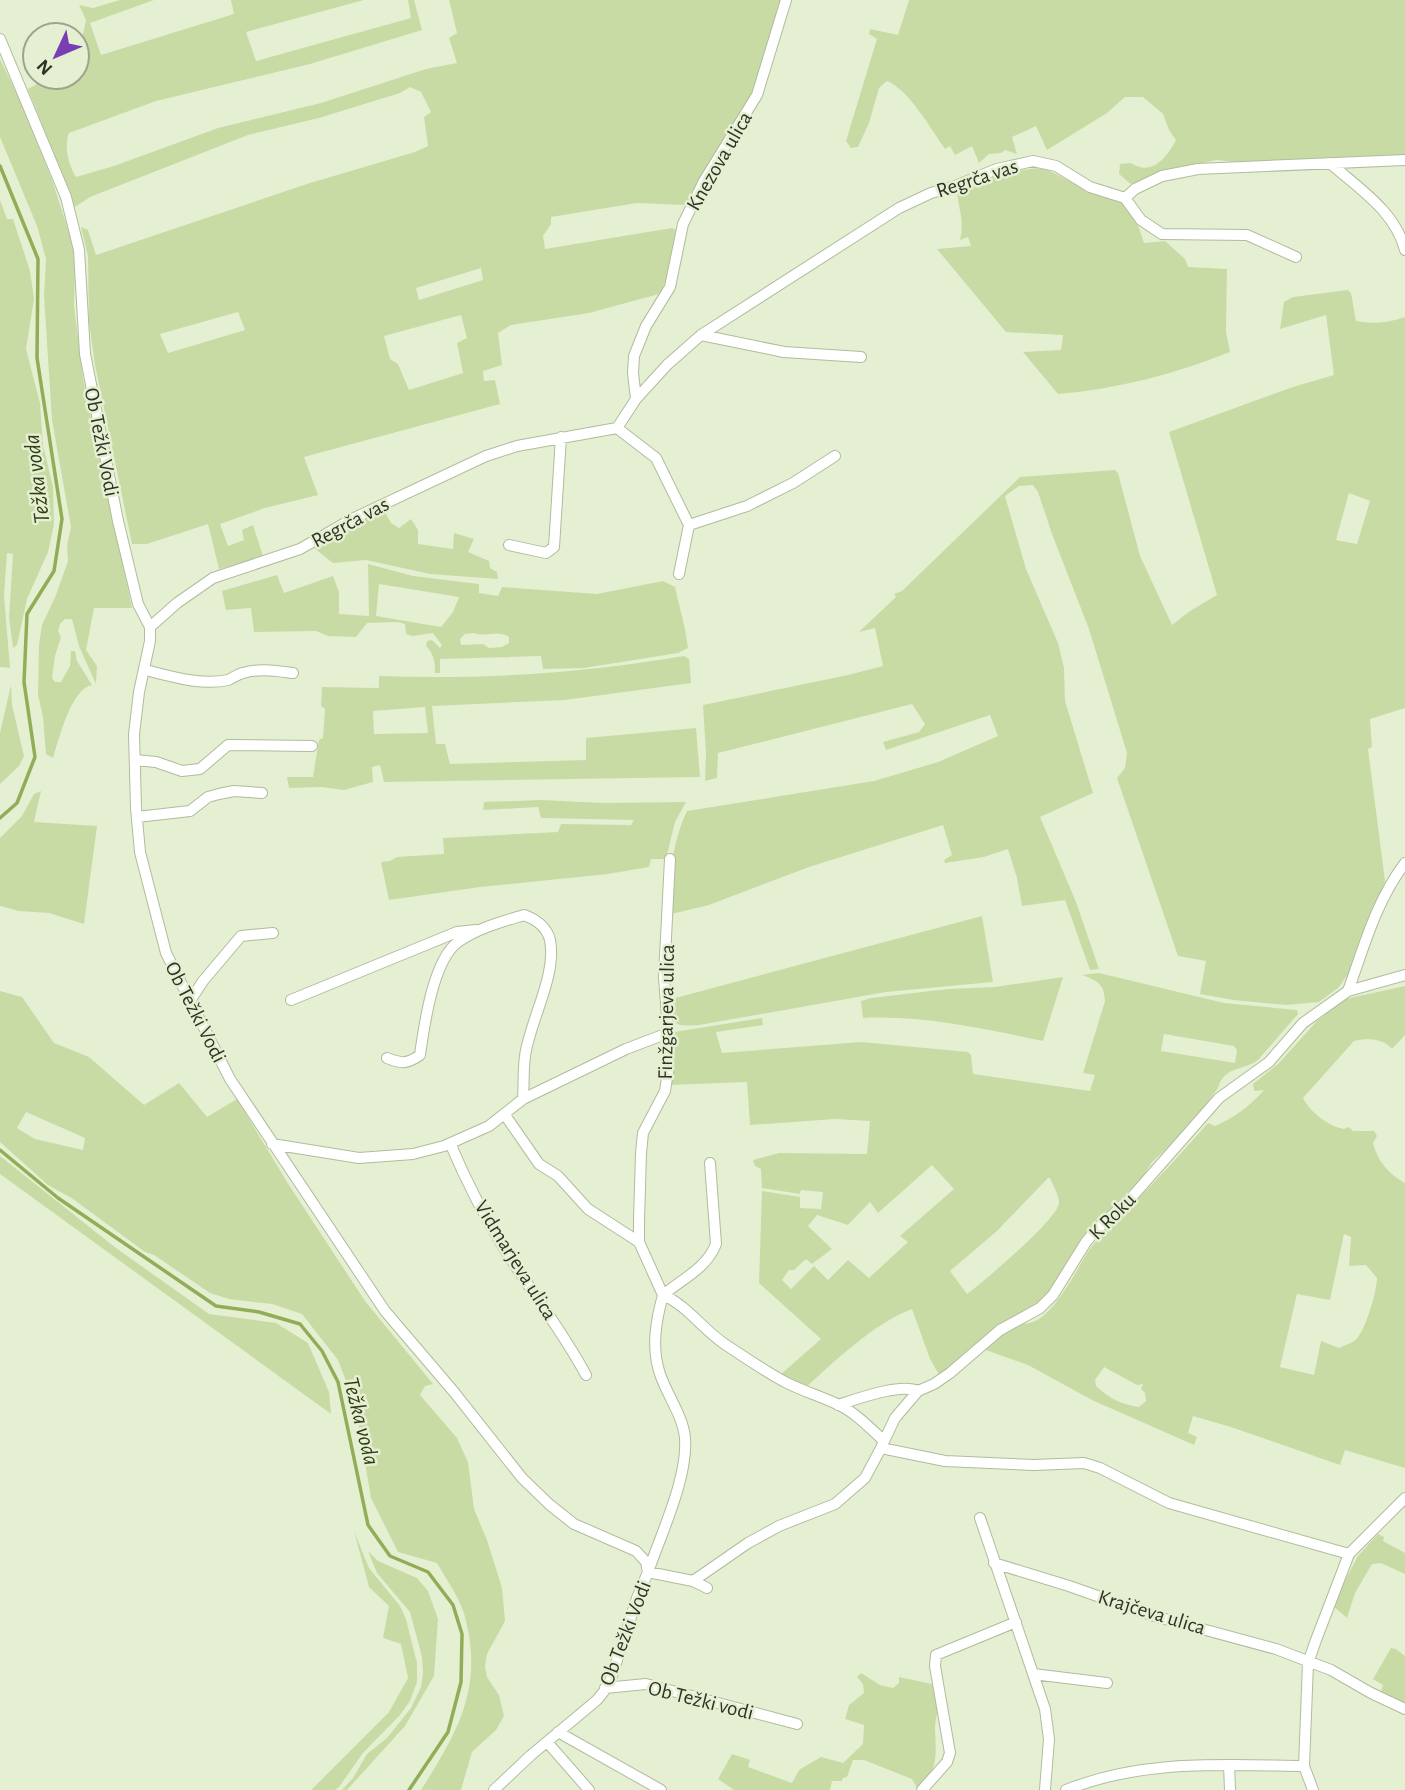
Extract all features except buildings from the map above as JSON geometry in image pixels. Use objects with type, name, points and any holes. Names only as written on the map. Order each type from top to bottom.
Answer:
[{"type":"street","name":"Knezova ulica","points":[[636,399],[634,356],[646,326],[670,287],[683,224],[704,181],[757,95],[786,0]]},
{"type":"street","name":"Ob Težki Vodi","points":[[0,39],[66,197],[79,250],[85,354],[118,521],[138,604],[150,627],[134,734],[137,817],[140,852],[163,944],[230,1079],[385,1311],[522,1478],[573,1524],[636,1551],[646,1562],[648,1572],[606,1689],[597,1700],[494,1790]]},
{"type":"street","points":[[1296,257],[1247,235],[1162,234],[1141,220],[1125,198],[1135,189],[1163,176],[1198,169],[1405,160]]},
{"type":"street","name":"Regrča vas","points":[[150,627],[177,603],[213,578],[300,549],[352,519],[486,456],[517,446],[617,428],[636,399],[667,365],[701,335],[899,208],[931,193],[997,169],[1032,161],[1056,166],[1090,187],[1125,198]]},
{"type":"street","points":[[1330,163],[1388,213],[1402,237],[1405,250]]},
{"type":"street","points":[[701,335],[784,352],[861,357]]},
{"type":"street","points":[[617,428],[656,458],[689,525],[679,573]]},
{"type":"street","points":[[509,545],[546,553],[554,547],[561,437]]},
{"type":"street","points":[[689,525],[747,506],[793,484],[835,456]]},
{"type":"street","points":[[145,670],[209,681],[228,680],[241,673],[260,669],[293,673]]},
{"type":"street","points":[[135,760],[156,762],[182,771],[201,769],[228,745],[313,746]]},
{"type":"street","points":[[137,817],[190,811],[208,797],[234,791],[262,793]]},
{"type":"street","name":"Finžgarjeva ulica","points":[[663,1294],[639,1242],[640,1153],[643,1133],[665,1091],[668,1033],[664,977],[670,859]]},
{"type":"street","points":[[1348,991],[1376,912],[1405,863]]},
{"type":"street","points":[[291,1000],[457,932],[480,929],[524,915],[535,919],[550,939],[547,974],[525,1055],[523,1099]]},
{"type":"street","points":[[387,1058],[403,1064],[420,1055],[433,992],[444,961],[456,944],[480,929]]},
{"type":"street","name":"Ob Težki vodi","points":[[190,1001],[203,981],[241,936],[273,933]]},
{"type":"street","name":"K Roku","points":[[693,1581],[748,1543],[779,1526],[835,1504],[865,1478],[895,1418],[918,1391],[950,1373],[1000,1330],[1040,1308],[1053,1295],[1095,1231],[1131,1198],[1219,1098],[1269,1062],[1303,1023],[1348,991],[1405,975]]},
{"type":"street","points":[[272,1144],[359,1158],[413,1154],[450,1143],[489,1126],[523,1099],[626,1049],[668,1033]]},
{"type":"street","points":[[505,1115],[539,1164],[558,1176],[588,1209],[639,1242]]},
{"type":"street","name":"Vidmarjeva ulica","points":[[450,1143],[464,1176],[507,1253],[554,1321],[586,1375]]},
{"type":"street","points":[[707,1588],[693,1581],[648,1572],[677,1490],[685,1452],[685,1436],[660,1373],[655,1351],[656,1328],[663,1294],[705,1264],[716,1244],[710,1163]]},
{"type":"street","points":[[663,1294],[675,1300],[723,1343],[783,1381],[838,1405],[863,1421],[883,1444],[945,1461],[1034,1465],[1084,1463],[1100,1468],[1169,1503],[1349,1555]]},
{"type":"street","points":[[838,1405],[900,1389],[912,1388],[918,1391]]},
{"type":"street","points":[[1313,1790],[1304,1766],[1308,1663],[1349,1555],[1405,1498]]},
{"type":"street","points":[[979,1518],[1045,1709],[1049,1739],[1045,1790]]},
{"type":"street","name":"Krajčeva ulica","points":[[994,1563],[1154,1616],[1276,1649],[1331,1670],[1405,1709]]},
{"type":"street","points":[[922,1790],[947,1762],[950,1753],[935,1666],[936,1655],[1016,1622]]},
{"type":"street","points":[[1033,1674],[1107,1683]]},
{"type":"street","name":"Ob Težki vodi","points":[[606,1689],[646,1684],[797,1724]]},
{"type":"street","points":[[558,1732],[661,1790]]},
{"type":"street","points":[[547,1742],[589,1790]]},
{"type":"street","points":[[1066,1790],[1095,1779],[1169,1765],[1304,1766]]},
{"type":"street","points":[[1229,1765],[1230,1790]]},
{"type":"green space","points":[[120,0],[154,0],[91,23],[86,21],[79,5],[93,8]]},
{"type":"green space","points":[[231,0],[364,0],[246,32],[256,61],[411,18],[408,0],[414,0],[422,30],[310,64],[156,101],[69,133],[68,155],[76,177],[218,128],[321,103],[426,69],[457,63],[449,38],[457,33],[449,0],[781,0],[769,49],[749,102],[739,120],[725,136],[685,205],[637,203],[551,217],[551,224],[543,236],[545,249],[672,228],[676,230],[669,275],[659,294],[589,313],[511,325],[498,333],[502,365],[483,371],[484,381],[495,380],[500,404],[304,457],[318,495],[265,508],[220,524],[228,546],[244,540],[242,530],[253,525],[263,556],[219,569],[208,524],[147,544],[132,544],[95,365],[89,322],[88,256],[81,227],[88,230],[96,255],[310,183],[415,152],[428,146],[424,117],[431,112],[421,92],[410,87],[400,93],[319,118],[248,135],[90,197],[75,207],[29,91],[91,91],[91,26],[101,55],[234,14]],"holes":[[[481,268],[483,280],[419,300],[416,288]],[[238,312],[245,330],[168,353],[160,334]],[[461,315],[467,338],[457,343],[463,373],[409,390],[398,364],[390,359],[384,336]]]},
{"type":"green space","points":[[909,0],[1405,0],[1405,158],[1248,163],[1216,160],[1178,169],[1133,186],[1119,174],[1120,164],[1131,163],[1146,168],[1152,166],[1168,153],[1176,140],[1163,114],[1143,97],[1125,97],[1107,113],[1047,150],[1036,126],[1012,137],[1017,154],[1005,150],[989,154],[979,163],[972,146],[955,155],[950,146],[945,149],[911,101],[887,81],[879,88],[869,123],[858,147],[851,148],[846,141],[877,39],[869,34],[870,29],[898,35]]},
{"type":"green space","points":[[0,59],[52,180],[72,242],[75,268],[74,306],[83,378],[132,608],[94,608],[86,650],[97,666],[96,684],[79,646],[72,619],[65,619],[60,624],[58,631],[61,637],[52,678],[55,682],[61,682],[70,666],[71,651],[75,651],[77,661],[92,685],[78,695],[72,705],[53,758],[46,754],[38,695],[39,645],[42,625],[68,561],[67,545],[71,527],[52,420],[44,296],[46,259],[37,226],[0,137]]},
{"type":"green space","points":[[1044,168],[1077,185],[1123,200],[1137,222],[1144,243],[1165,241],[1185,259],[1188,267],[1227,269],[1226,332],[1230,352],[1146,379],[1058,394],[1023,352],[1061,350],[1063,335],[1006,332],[937,249],[971,246],[968,237],[960,240],[962,220],[957,190],[999,175]]},
{"type":"green space","points":[[0,200],[7,219],[13,219],[30,271],[34,299],[26,349],[40,403],[43,445],[53,487],[54,524],[48,552],[27,599],[17,645],[13,648],[9,618],[13,554],[7,553],[4,595],[10,668],[0,667]]},
{"type":"green space","points":[[1348,290],[1351,293],[1356,321],[1381,322],[1405,317],[1405,708],[1370,719],[1372,747],[1368,749],[1385,881],[1352,969],[1338,988],[1319,1002],[1286,1005],[1200,994],[1206,961],[1178,956],[1117,778],[1125,768],[1127,753],[1089,629],[1038,492],[1033,485],[1019,486],[1005,496],[1026,569],[1058,643],[1064,668],[1065,701],[1093,793],[1040,817],[1076,902],[1099,969],[1090,970],[1065,900],[1022,906],[1008,849],[984,857],[945,863],[944,860],[952,855],[943,825],[809,867],[709,905],[667,915],[674,849],[687,811],[874,781],[938,762],[998,736],[990,715],[886,750],[883,742],[919,732],[925,724],[912,704],[718,753],[717,778],[705,781],[703,705],[883,666],[875,628],[859,632],[896,597],[894,594],[902,591],[1020,477],[1115,470],[1140,556],[1172,625],[1217,595],[1169,432],[1334,375],[1326,315],[1280,329],[1284,302],[1293,297]],"holes":[[[1349,493],[1370,501],[1357,544],[1336,540]]]},
{"type":"green space","points":[[375,514],[386,514],[391,523],[399,528],[411,519],[418,530],[418,544],[453,549],[454,533],[474,539],[468,552],[489,561],[490,568],[497,572],[498,579],[430,574],[366,560],[333,563],[314,548],[320,542]]},
{"type":"green space","points":[[368,564],[413,576],[479,584],[479,593],[498,596],[502,587],[597,594],[663,581],[675,587],[688,648],[678,653],[584,668],[543,669],[541,656],[440,659],[440,673],[435,673],[431,652],[426,646],[427,641],[432,640],[440,648],[442,645],[433,633],[413,636],[406,634],[405,624],[398,622],[367,623],[356,637],[328,636],[316,631],[254,632],[251,608],[226,610],[222,591],[277,575],[284,593],[333,576],[339,592],[339,614],[369,616]],"holes":[[[379,584],[459,597],[453,612],[441,627],[376,616]],[[465,634],[505,635],[509,637],[509,643],[502,647],[489,648],[483,644],[461,645],[460,639]]]},
{"type":"green space","points":[[684,656],[689,659],[691,683],[565,700],[432,706],[436,744],[445,744],[450,764],[586,760],[586,738],[696,728],[700,777],[384,782],[380,765],[372,767],[373,782],[344,790],[321,787],[289,788],[287,777],[313,777],[319,740],[323,738],[325,709],[321,706],[322,687],[379,688],[379,676],[494,676]],"holes":[[[425,707],[428,733],[374,734],[373,711]]]},
{"type":"green space","points":[[11,685],[12,705],[24,756],[19,766],[0,784],[0,733]]},
{"type":"green space","points":[[41,791],[34,822],[97,826],[84,924],[49,913],[19,911],[0,906],[0,838],[22,816],[34,794]]},
{"type":"green space","points":[[541,800],[603,803],[686,802],[675,822],[666,859],[651,859],[649,867],[389,900],[381,862],[397,857],[444,854],[443,838],[558,832],[561,824],[631,825],[634,820],[541,818],[538,807],[483,810],[484,802]]},
{"type":"green space","points":[[982,916],[993,982],[886,992],[699,1025],[679,1025],[671,1015],[668,1000]]},
{"type":"green space","points":[[1099,973],[1224,1003],[1297,1010],[1298,1014],[1258,1060],[1225,1076],[1185,1132],[1152,1162],[1142,1178],[1086,1233],[1056,1286],[1039,1304],[940,1376],[930,1359],[912,1309],[869,1334],[804,1389],[780,1375],[821,1339],[759,1283],[762,1191],[800,1197],[800,1208],[821,1209],[823,1192],[801,1190],[800,1194],[762,1188],[761,1169],[755,1166],[753,1160],[779,1153],[867,1154],[870,1121],[835,1119],[750,1125],[747,1082],[668,1085],[671,1036],[674,1032],[762,1018],[763,1025],[716,1032],[722,1053],[861,1042],[968,1052],[971,1055],[973,1074],[1090,1091],[1095,1075],[1083,1073],[1105,1001],[1099,984],[1082,975]],"holes":[[[1164,1034],[1234,1046],[1237,1050],[1235,1063],[1161,1051]],[[932,1165],[954,1189],[900,1236],[908,1242],[869,1278],[848,1260],[828,1280],[814,1266],[791,1289],[782,1280],[789,1270],[794,1270],[806,1259],[812,1264],[832,1249],[808,1226],[817,1215],[848,1225],[870,1202],[878,1213]],[[1048,1178],[1050,1178],[1059,1200],[1055,1211],[1018,1250],[967,1294],[950,1271],[997,1231]]]},
{"type":"green space","points":[[1063,977],[1043,1041],[931,1021],[863,1018],[861,1001],[871,998],[948,989],[995,987]]},
{"type":"green space","points":[[1405,986],[1405,1035],[1392,1049],[1374,1040],[1354,1041],[1303,1098],[1315,1114],[1332,1125],[1344,1129],[1349,1127],[1353,1131],[1374,1131],[1377,1136],[1373,1143],[1381,1162],[1405,1183],[1405,1468],[1345,1450],[1340,1465],[1193,1416],[1188,1433],[1197,1437],[1194,1445],[1092,1400],[1028,1365],[983,1349],[1003,1333],[1042,1317],[1061,1296],[1093,1244],[1103,1233],[1208,1123],[1215,1126],[1222,1123],[1253,1102],[1264,1090],[1254,1091],[1253,1084],[1279,1063],[1317,1021],[1345,999]],"holes":[[[1344,1234],[1351,1237],[1349,1266],[1366,1265],[1377,1278],[1361,1332],[1354,1341],[1339,1348],[1321,1341],[1314,1375],[1280,1367],[1297,1294],[1330,1300]],[[1104,1367],[1137,1385],[1143,1384],[1141,1389],[1145,1393],[1146,1401],[1139,1407],[1132,1406],[1101,1391],[1095,1380]]]},
{"type":"green space","points":[[0,991],[22,997],[54,1043],[89,1057],[144,1105],[179,1083],[207,1117],[237,1099],[287,1182],[365,1301],[433,1384],[425,1386],[420,1395],[457,1438],[468,1462],[474,1509],[502,1588],[505,1621],[487,1654],[485,1667],[487,1677],[499,1695],[504,1716],[496,1730],[472,1752],[461,1790],[421,1790],[445,1750],[463,1711],[471,1669],[464,1614],[437,1563],[398,1552],[371,1498],[359,1427],[351,1394],[338,1360],[302,1314],[272,1304],[229,1299],[210,1293],[154,1255],[145,1252],[73,1199],[48,1185],[0,1142]],"holes":[[[26,1112],[85,1138],[83,1150],[35,1139],[17,1128]]]},
{"type":"green space","points":[[0,1156],[116,1248],[209,1314],[276,1323],[308,1343],[329,1392],[331,1414],[0,1174]]},
{"type":"green space","points":[[354,1531],[369,1568],[400,1606],[406,1619],[417,1663],[417,1682],[410,1701],[400,1715],[363,1753],[339,1787],[335,1790],[311,1790],[389,1712],[408,1678],[401,1644],[383,1638],[389,1606],[369,1587]]},
{"type":"green space","points":[[1378,1534],[1384,1537],[1383,1541],[1405,1553],[1405,1574],[1381,1563],[1372,1564],[1355,1593],[1347,1618],[1332,1605],[1358,1556]]},
{"type":"green space","points":[[368,1551],[378,1561],[417,1578],[428,1591],[438,1619],[434,1676],[405,1726],[347,1790],[342,1790],[353,1778],[367,1754],[387,1738],[411,1708],[421,1687],[423,1673],[422,1657],[410,1612],[377,1573]]},
{"type":"green space","points":[[1391,1648],[1405,1656],[1405,1707],[1380,1694],[1383,1685],[1373,1679]]},
{"type":"green space","points":[[861,1673],[880,1685],[893,1688],[899,1683],[899,1677],[932,1684],[938,1702],[935,1761],[930,1776],[918,1790],[912,1779],[864,1760],[853,1760],[847,1777],[842,1781],[832,1781],[830,1790],[734,1790],[718,1779],[732,1754],[750,1760],[748,1767],[792,1783],[799,1770],[821,1757],[843,1763],[863,1744],[864,1725],[845,1719],[849,1705],[864,1693],[863,1684],[857,1677]]},
{"type":"waterway","name":"Težka voda","points":[[0,166],[38,259],[37,358],[62,519],[54,571],[27,614],[24,682],[35,757],[17,803],[0,818]]},
{"type":"waterway","name":"Težka voda","points":[[0,1150],[58,1198],[216,1306],[259,1312],[300,1324],[322,1351],[338,1382],[368,1525],[390,1556],[428,1572],[453,1605],[462,1634],[461,1682],[448,1732],[409,1790]]}]
